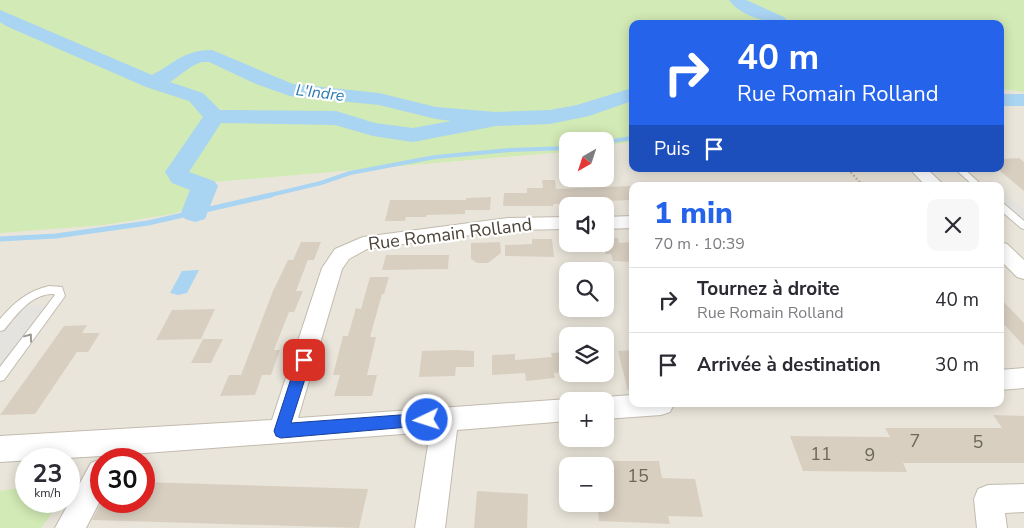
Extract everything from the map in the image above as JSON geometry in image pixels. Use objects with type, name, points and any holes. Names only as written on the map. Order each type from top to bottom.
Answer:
[{"type":"street","points":[[921,172],[932,182]]},
{"type":"street","points":[[614,223],[629,222]]},
{"type":"street","name":"Rue Romain Rolland","points":[[281,431],[332,268],[342,254],[363,242],[508,224],[559,223]]},
{"type":"street","points":[[1004,252],[1024,272]]},
{"type":"street","points":[[614,407],[629,406]]},
{"type":"street","points":[[138,448],[281,431],[559,411]]},
{"type":"street","points":[[430,528],[445,419]]},
{"type":"street","points":[[0,449],[90,451]]},
{"type":"street","points":[[70,528],[90,492]]},
{"type":"street","points":[[992,528],[988,499],[1024,498]]},
{"type":"lane","points":[[962,172],[974,182]]},
{"type":"lane","points":[[1004,208],[1024,226]]},
{"type":"lane","points":[[0,327],[15,308],[29,296],[50,289],[58,290],[60,296],[0,376]]},
{"type":"path","points":[[851,172],[859,182]]},
{"type":"shaded area","points":[[1004,90],[1024,92],[1024,528],[0,528],[0,200],[559,153],[559,188],[614,188],[614,145],[629,142],[629,172],[1004,172]]},
{"type":"shaded area","points":[[1004,192],[1024,209],[1024,220],[1004,202]]},
{"type":"shaded area","points":[[20,304],[46,306],[0,366],[0,330]]},
{"type":"green space","points":[[0,0],[1024,0],[1024,92],[1004,90],[1004,20],[629,20],[629,142],[614,145],[614,132],[559,132],[559,153],[191,184],[197,188],[196,198],[191,207],[172,214],[104,225],[0,233]]},
{"type":"green space","points":[[15,489],[15,513],[52,513],[41,528],[0,528],[0,491]]},
{"type":"water","points":[[199,270],[187,293],[178,295],[170,293],[182,271]]},
{"type":"building","points":[[1019,158],[1024,162],[1024,191],[1001,172],[1004,172],[1004,159]]},
{"type":"building","points":[[542,180],[555,180],[556,189],[629,186],[629,200],[614,201],[614,197],[559,197],[559,204],[553,204],[553,206],[503,206],[504,193],[527,193],[527,188],[543,188]]},
{"type":"building","points":[[491,197],[490,210],[465,210],[465,214],[427,215],[426,217],[406,217],[405,221],[385,221],[390,200],[466,200],[466,198]]},
{"type":"building","points":[[614,238],[618,238],[619,243],[629,242],[629,262],[613,261],[611,254],[605,254],[605,252],[614,252]]},
{"type":"building","points":[[532,239],[552,239],[554,257],[505,256],[505,245],[532,244]]},
{"type":"building","points":[[301,242],[321,242],[314,260],[308,260],[296,291],[303,291],[294,312],[289,312],[274,350],[280,350],[271,375],[262,375],[255,395],[220,396],[229,375],[241,375],[273,291],[288,260],[293,260]]},
{"type":"building","points":[[500,242],[501,253],[488,263],[477,263],[471,259],[471,243]]},
{"type":"building","points":[[386,255],[449,255],[448,269],[382,270]]},
{"type":"building","points":[[370,277],[389,277],[384,294],[382,294],[370,337],[376,337],[367,375],[377,375],[372,396],[334,396],[340,375],[333,375],[343,336],[348,336],[356,308],[361,309]]},
{"type":"building","points":[[1004,302],[1024,323],[1024,346],[1004,324]]},
{"type":"building","points":[[215,309],[201,339],[156,340],[172,310]]},
{"type":"building","points":[[87,325],[82,333],[100,333],[88,352],[77,352],[35,414],[0,415],[64,326]]},
{"type":"building","points":[[203,339],[223,339],[211,363],[191,363]]},
{"type":"building","points":[[629,350],[629,391],[628,391],[618,351]]},
{"type":"building","points":[[422,351],[474,351],[474,367],[456,367],[455,376],[419,377]]},
{"type":"building","points":[[551,353],[559,353],[559,373],[554,373],[555,378],[526,381],[525,373],[492,375],[492,355],[515,354],[515,360],[552,357]]},
{"type":"building","points":[[993,415],[1024,416],[1024,463],[903,463],[907,472],[803,471],[790,436],[890,437],[885,428],[1002,428]]},
{"type":"building","points":[[614,461],[659,461],[662,478],[695,479],[703,517],[668,516],[670,524],[599,521],[598,512],[614,512]]},
{"type":"building","points":[[155,482],[368,489],[359,528],[92,520],[96,513],[155,513]]},
{"type":"building","points":[[477,491],[528,494],[527,528],[474,528]]},
{"type":"waterway","name":"L'Indre","points":[[737,0],[747,8],[778,20]]},
{"type":"waterway","name":"L'Indre","points":[[0,15],[12,22],[153,83]]},
{"type":"waterway","name":"L'Indre","points":[[153,83],[175,71],[184,62],[199,56],[212,56],[263,80],[290,90],[379,99],[436,113],[496,119]]},
{"type":"waterway","points":[[153,83],[196,97],[214,116]]},
{"type":"waterway","name":"L'Indre","points":[[496,119],[550,117],[581,111],[629,95]]},
{"type":"waterway","points":[[1004,100],[1024,100]]},
{"type":"waterway","points":[[195,213],[205,186],[181,178],[177,172],[214,116]]},
{"type":"waterway","points":[[214,116],[336,118],[373,129],[413,135],[496,119]]},
{"type":"waterway","points":[[614,141],[629,138]]},
{"type":"waterway","points":[[266,196],[321,183],[350,173],[435,157],[510,150],[559,148]]},
{"type":"waterway","points":[[0,239],[56,236],[148,223],[271,195]]},
{"type":"route","points":[[304,360],[281,431],[427,420]]}]
